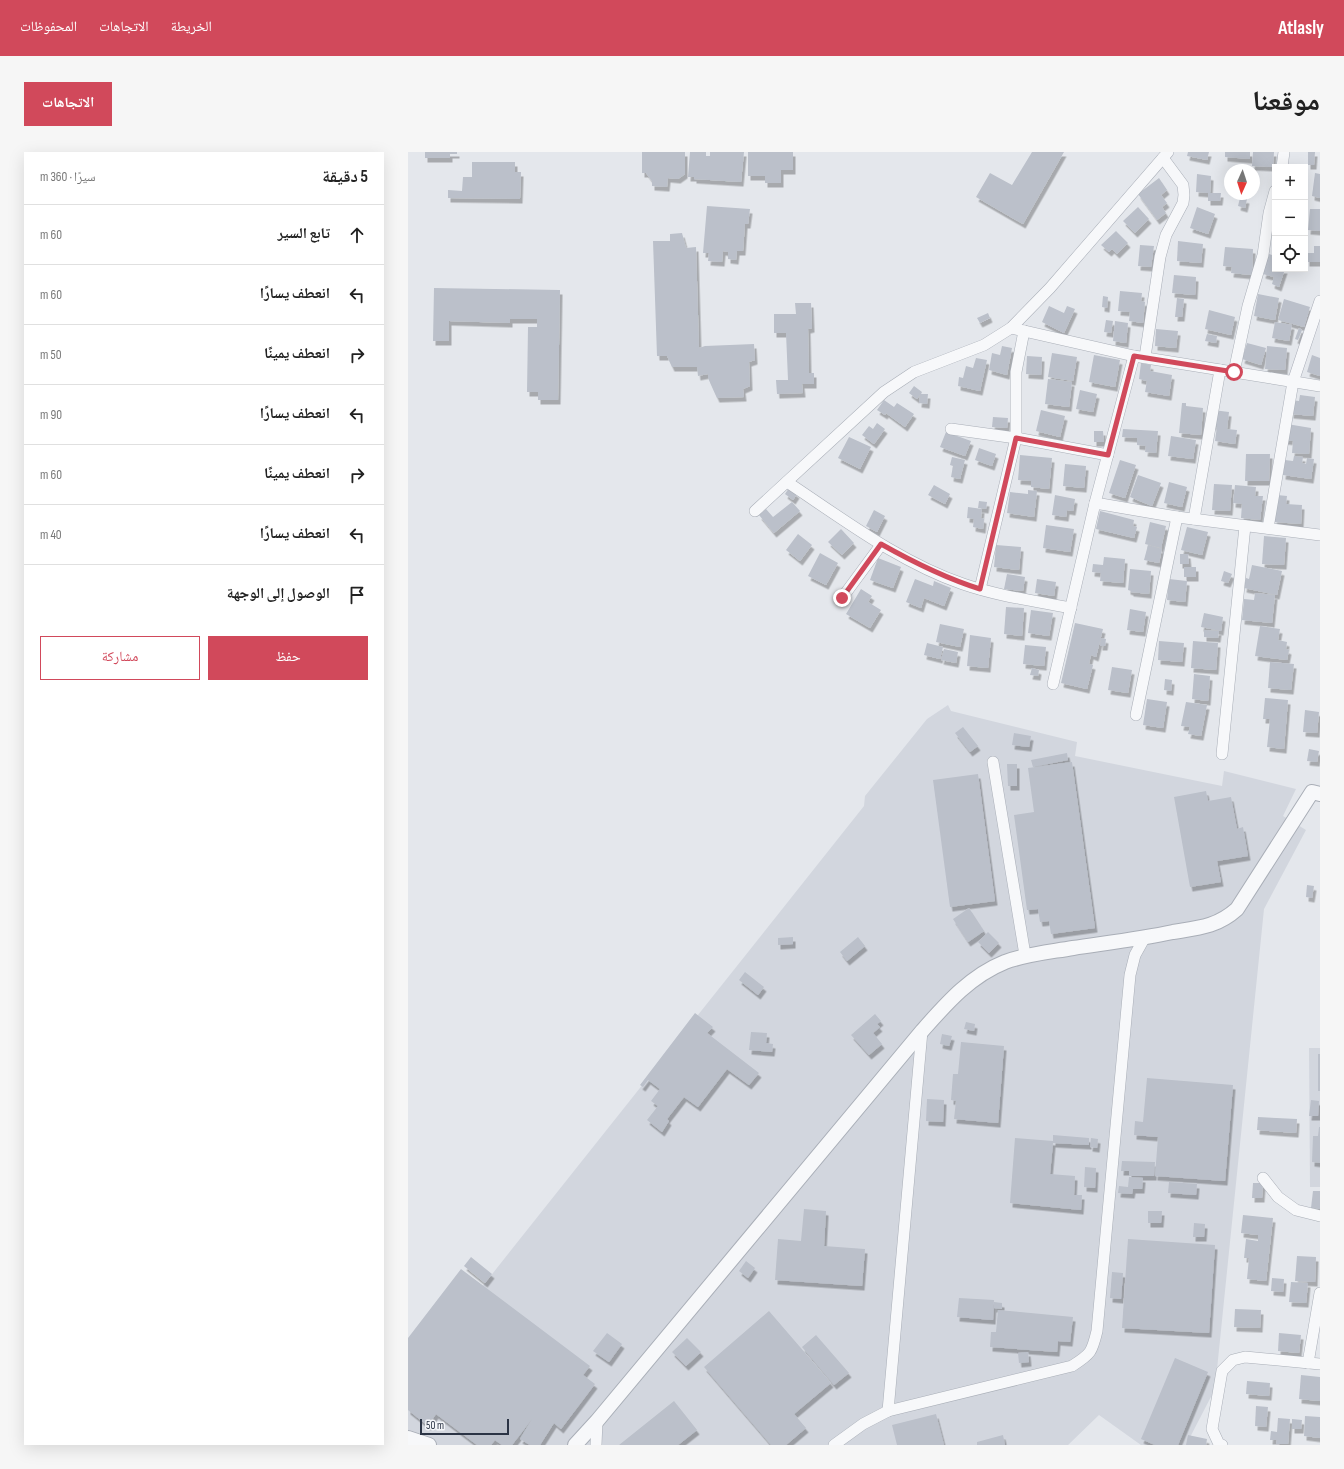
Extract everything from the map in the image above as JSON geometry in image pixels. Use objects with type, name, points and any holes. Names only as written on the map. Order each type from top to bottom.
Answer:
[{"type":"street","points":[[1282,164],[1284,152]]},
{"type":"street","points":[[754,511],[884,392],[914,372],[984,345],[1011,328],[1050,288],[1165,155],[1183,185],[1183,203],[1166,235],[1160,257],[1140,356],[1108,455],[1095,503],[1053,684]]},
{"type":"street","points":[[1234,372],[1248,306],[1264,255],[1269,213],[1273,200]]},
{"type":"street","points":[[1268,528],[1293,382],[1320,301]]},
{"type":"street","points":[[1011,328],[1140,356],[1320,386]]},
{"type":"street","points":[[980,589],[1016,438],[1016,372],[1024,331]]},
{"type":"street","points":[[1194,519],[1220,370]]},
{"type":"street","points":[[951,429],[1016,438],[1108,455]]},
{"type":"street","points":[[786,482],[881,544],[924,568],[962,583],[1005,596],[1071,608]]},
{"type":"street","points":[[1095,503],[1177,517],[1320,535]]},
{"type":"street","points":[[1136,715],[1177,517]]},
{"type":"street","points":[[1222,754],[1245,526]]},
{"type":"street","points":[[842,598],[881,544]]},
{"type":"street","points":[[993,762],[1025,955]]},
{"type":"street","points":[[575,1445],[597,1421],[922,1031],[953,997],[981,974],[1004,962],[1025,955],[1145,937],[1212,925],[1227,918],[1236,909],[1312,792],[1320,794]]},
{"type":"street","points":[[834,1445],[863,1424],[888,1411],[1072,1366],[1086,1357],[1093,1348],[1097,1330],[1130,975],[1135,955],[1145,937]]},
{"type":"street","points":[[888,1411],[922,1031]]},
{"type":"street","points":[[1263,1178],[1278,1197],[1296,1210],[1320,1216]]},
{"type":"street","points":[[1308,1363],[1320,1293]]},
{"type":"street","points":[[1222,1445],[1219,1444],[1212,1429],[1222,1371],[1233,1360],[1245,1357],[1320,1364]]},
{"type":"street","points":[[596,1445],[597,1421]]},
{"type":"street","points":[[408,1438],[429,1445]]},
{"type":"shaded area","points":[[948,705],[951,711],[1077,742],[1075,756],[1222,786],[1224,771],[1296,789],[1283,816],[1306,830],[1264,909],[1215,1389],[1186,1445],[1141,1445],[1099,1415],[1068,1445],[408,1445],[408,1380],[864,806],[865,796],[927,719]]},
{"type":"shaded area","points":[[1309,1048],[1320,1048],[1320,1187],[1310,1187]]},
{"type":"building","points":[[425,152],[457,152],[457,154],[450,154],[450,158],[425,158]]},
{"type":"building","points":[[642,152],[685,152],[685,174],[678,179],[668,178],[667,187],[652,186],[652,181],[646,173],[642,173]]},
{"type":"building","points":[[690,152],[706,152],[706,156],[710,156],[710,152],[744,152],[741,182],[694,179],[694,177],[688,177]]},
{"type":"building","points":[[748,152],[793,152],[793,170],[781,170],[781,183],[765,183],[765,176],[748,176]]},
{"type":"building","points":[[1032,152],[1064,152],[1023,224],[976,197],[990,173],[1012,185]]},
{"type":"building","points":[[1188,152],[1209,152],[1207,160],[1187,156]]},
{"type":"building","points":[[1225,152],[1250,152],[1250,159],[1225,157]]},
{"type":"building","points":[[1253,152],[1274,152],[1272,167],[1252,164]]},
{"type":"building","points":[[1308,152],[1315,152],[1314,165],[1308,164]]},
{"type":"building","points":[[472,162],[515,162],[515,172],[521,172],[520,199],[448,198],[448,190],[462,191],[463,177],[472,177]]},
{"type":"building","points":[[1315,173],[1320,174],[1320,198],[1312,196]]},
{"type":"building","points":[[1197,174],[1211,176],[1210,193],[1221,193],[1220,201],[1208,201],[1208,193],[1196,192]]},
{"type":"building","points":[[1159,178],[1167,190],[1161,195],[1167,203],[1162,207],[1166,213],[1157,220],[1138,194]]},
{"type":"building","points":[[1240,200],[1247,200],[1245,208],[1238,206]]},
{"type":"building","points":[[707,206],[750,209],[748,224],[745,224],[743,251],[737,251],[736,260],[728,259],[728,252],[723,251],[722,262],[708,261],[709,253],[703,253]]},
{"type":"building","points":[[1138,207],[1149,219],[1135,233],[1123,221]]},
{"type":"building","points":[[1197,207],[1215,214],[1208,234],[1190,228]]},
{"type":"building","points":[[1310,209],[1320,209],[1320,231],[1308,230]]},
{"type":"building","points":[[1116,231],[1128,243],[1117,254],[1112,249],[1109,252],[1101,245]]},
{"type":"building","points":[[682,233],[686,248],[696,247],[699,348],[705,346],[754,344],[755,360],[749,362],[750,386],[743,389],[744,397],[717,398],[708,378],[708,374],[698,376],[697,367],[672,367],[667,356],[657,356],[653,241],[670,241],[670,234]]},
{"type":"building","points":[[1178,241],[1203,244],[1201,263],[1177,261]]},
{"type":"building","points":[[1140,245],[1154,246],[1151,267],[1138,266]]},
{"type":"building","points":[[1314,246],[1320,246],[1320,262],[1308,262],[1308,253],[1314,253]]},
{"type":"building","points":[[1225,247],[1253,249],[1252,275],[1231,273],[1232,267],[1223,266]]},
{"type":"building","points":[[1269,254],[1272,255],[1272,272],[1284,272],[1279,287],[1272,284],[1274,277],[1263,274]]},
{"type":"building","points":[[1174,275],[1196,277],[1195,295],[1172,293]]},
{"type":"building","points":[[434,288],[560,290],[558,400],[538,400],[538,392],[527,392],[528,327],[537,327],[537,319],[510,319],[510,323],[449,321],[449,341],[433,341]]},
{"type":"building","points":[[1120,291],[1142,293],[1141,301],[1145,302],[1143,323],[1129,321],[1130,312],[1118,311]]},
{"type":"building","points":[[1258,294],[1279,298],[1275,320],[1254,316]]},
{"type":"building","points":[[1103,296],[1108,297],[1107,308],[1102,307]]},
{"type":"building","points":[[1177,298],[1184,299],[1182,317],[1175,317]]},
{"type":"building","points":[[1284,299],[1310,307],[1304,327],[1278,320]]},
{"type":"building","points":[[795,303],[811,303],[812,328],[808,329],[809,373],[814,373],[814,384],[802,384],[803,393],[777,394],[776,380],[788,380],[786,333],[774,333],[774,314],[796,314]]},
{"type":"building","points":[[1049,306],[1064,313],[1067,306],[1075,309],[1064,333],[1042,322]]},
{"type":"building","points":[[1209,310],[1235,317],[1231,335],[1205,329]]},
{"type":"building","points":[[988,313],[990,318],[980,323],[977,318]]},
{"type":"building","points":[[1106,320],[1113,321],[1111,333],[1104,332]]},
{"type":"building","points":[[1115,321],[1128,323],[1126,343],[1113,341]]},
{"type":"building","points":[[1275,322],[1292,325],[1289,341],[1272,338]]},
{"type":"building","points":[[1299,328],[1302,330],[1298,340],[1295,339]]},
{"type":"building","points":[[1156,329],[1178,331],[1176,348],[1155,346]]},
{"type":"building","points":[[1207,334],[1217,336],[1216,343],[1205,341]]},
{"type":"building","points":[[1247,343],[1266,348],[1261,365],[1242,359]]},
{"type":"building","points":[[1002,346],[1012,348],[1007,375],[989,370],[992,353],[1000,355]]},
{"type":"building","points":[[1267,346],[1287,348],[1285,370],[1265,369]]},
{"type":"building","points":[[1052,353],[1077,357],[1073,381],[1048,377]]},
{"type":"building","points":[[1094,355],[1120,360],[1115,387],[1089,382]]},
{"type":"building","points":[[1312,355],[1320,358],[1320,376],[1307,372]]},
{"type":"building","points":[[1027,356],[1042,357],[1041,375],[1026,374]]},
{"type":"building","points":[[976,358],[987,360],[980,391],[958,386],[959,377],[963,378],[966,366],[973,368]]},
{"type":"building","points":[[1141,363],[1151,365],[1150,371],[1172,375],[1169,396],[1145,392],[1147,381],[1139,379]]},
{"type":"building","points":[[1048,379],[1072,382],[1069,407],[1045,404]]},
{"type":"building","points":[[914,386],[922,392],[921,394],[928,394],[927,404],[919,403],[920,395],[917,399],[909,393]]},
{"type":"building","points":[[1080,390],[1097,394],[1093,412],[1076,409]]},
{"type":"building","points":[[1300,395],[1315,397],[1313,416],[1291,414],[1292,400],[1299,401]]},
{"type":"building","points":[[884,400],[894,407],[897,403],[914,414],[905,427],[886,413],[885,415],[877,410]]},
{"type":"building","points":[[1182,403],[1186,403],[1186,406],[1203,408],[1201,435],[1179,433]]},
{"type":"building","points":[[1041,410],[1065,416],[1060,437],[1036,431]]},
{"type":"building","points":[[1213,410],[1229,412],[1227,429],[1237,430],[1235,444],[1215,441],[1217,426],[1212,425]]},
{"type":"building","points":[[993,417],[1008,418],[1007,428],[992,427]]},
{"type":"building","points":[[877,423],[885,429],[874,444],[862,435],[869,426],[873,429]]},
{"type":"building","points":[[1287,424],[1311,428],[1309,454],[1292,453],[1293,441],[1285,440]]},
{"type":"building","points":[[1123,429],[1158,431],[1156,453],[1145,452],[1146,446],[1137,445],[1137,438],[1122,437]]},
{"type":"building","points":[[1094,431],[1103,431],[1104,442],[1094,442]]},
{"type":"building","points":[[946,432],[971,441],[965,456],[940,447]]},
{"type":"building","points":[[1171,436],[1196,440],[1193,459],[1168,456]]},
{"type":"building","points":[[849,437],[871,447],[860,469],[838,458]]},
{"type":"building","points":[[979,448],[996,454],[992,466],[975,460]]},
{"type":"building","points":[[1246,454],[1270,454],[1269,481],[1245,481]]},
{"type":"building","points":[[1020,455],[1052,458],[1049,489],[1031,487],[1031,481],[1018,480]]},
{"type":"building","points":[[1294,456],[1303,457],[1302,463],[1306,464],[1307,458],[1314,459],[1311,479],[1283,475],[1285,460],[1293,461]]},
{"type":"building","points":[[952,457],[965,460],[960,479],[951,477],[953,466],[950,465]]},
{"type":"building","points":[[1120,460],[1136,465],[1125,498],[1109,493]]},
{"type":"building","points":[[1065,464],[1086,466],[1084,488],[1063,486]]},
{"type":"building","points":[[1138,475],[1161,483],[1152,506],[1130,497]]},
{"type":"building","points":[[1169,482],[1187,487],[1182,507],[1164,503]]},
{"type":"building","points":[[1214,484],[1232,485],[1230,511],[1212,510]]},
{"type":"building","points":[[934,485],[950,494],[945,504],[928,495]]},
{"type":"building","points":[[1235,485],[1256,487],[1255,496],[1263,496],[1260,520],[1241,518],[1242,504],[1233,503]]},
{"type":"building","points":[[789,488],[797,494],[793,500],[785,494]]},
{"type":"building","points":[[1028,490],[1037,491],[1034,517],[1007,513],[1010,492],[1028,494]]},
{"type":"building","points":[[1055,495],[1075,499],[1073,511],[1067,510],[1066,517],[1052,515]]},
{"type":"building","points":[[1277,495],[1287,496],[1286,504],[1302,505],[1301,524],[1274,522]]},
{"type":"building","points":[[979,501],[987,502],[986,509],[978,508]]},
{"type":"building","points":[[792,502],[800,511],[774,533],[759,515],[766,509],[773,517]]},
{"type":"building","points":[[968,507],[982,509],[981,518],[984,519],[983,529],[973,527],[974,519],[967,518]]},
{"type":"building","points":[[874,510],[885,516],[877,532],[866,526]]},
{"type":"building","points":[[1100,511],[1134,520],[1133,526],[1137,527],[1134,538],[1096,529]]},
{"type":"building","points":[[1150,522],[1166,526],[1161,548],[1145,544]]},
{"type":"building","points":[[1046,525],[1074,529],[1070,552],[1043,548]]},
{"type":"building","points":[[1187,527],[1208,532],[1202,555],[1181,550]]},
{"type":"building","points":[[841,529],[854,543],[842,555],[828,542]]},
{"type":"building","points":[[798,534],[812,545],[800,561],[786,550]]},
{"type":"building","points":[[1264,536],[1286,538],[1284,565],[1262,564]]},
{"type":"building","points":[[996,545],[1021,547],[1019,570],[994,567]]},
{"type":"building","points":[[1148,545],[1162,549],[1159,563],[1144,560]]},
{"type":"building","points":[[820,553],[838,563],[826,585],[808,576]]},
{"type":"building","points":[[1180,554],[1188,554],[1189,564],[1180,564]]},
{"type":"building","points":[[1104,557],[1125,559],[1123,583],[1100,581],[1101,573],[1092,572],[1093,564],[1103,565]]},
{"type":"building","points":[[878,558],[901,567],[893,588],[870,580]]},
{"type":"building","points":[[1252,565],[1282,571],[1277,595],[1244,588],[1246,578],[1249,579]]},
{"type":"building","points":[[1184,567],[1196,567],[1196,577],[1184,577]]},
{"type":"building","points":[[1130,569],[1151,571],[1149,594],[1131,592],[1128,590]]},
{"type":"building","points":[[1224,571],[1232,574],[1228,583],[1221,581]]},
{"type":"building","points":[[1007,574],[1025,577],[1023,591],[1004,589]]},
{"type":"building","points":[[915,579],[933,586],[934,581],[951,588],[944,606],[924,598],[921,608],[906,602]]},
{"type":"building","points":[[1037,579],[1056,582],[1054,596],[1035,593]]},
{"type":"building","points":[[1169,579],[1187,581],[1185,602],[1167,600]]},
{"type":"building","points":[[861,589],[872,596],[868,602],[881,610],[870,628],[846,614]]},
{"type":"building","points":[[1255,593],[1275,595],[1272,623],[1242,620],[1244,599],[1254,600]]},
{"type":"building","points":[[1006,607],[1024,608],[1022,636],[1004,634]]},
{"type":"building","points":[[1130,609],[1146,612],[1143,632],[1127,630]]},
{"type":"building","points":[[1031,610],[1053,613],[1049,636],[1028,633]]},
{"type":"building","points":[[1204,613],[1223,617],[1221,631],[1201,627]]},
{"type":"building","points":[[1075,623],[1103,629],[1096,657],[1091,655],[1089,664],[1093,665],[1087,689],[1061,683]]},
{"type":"building","points":[[940,624],[964,629],[960,647],[936,642]]},
{"type":"building","points":[[1260,626],[1280,629],[1278,640],[1287,642],[1286,649],[1289,650],[1287,660],[1255,656]]},
{"type":"building","points":[[1204,630],[1219,631],[1218,638],[1204,637]]},
{"type":"building","points":[[970,635],[991,638],[988,668],[967,666]]},
{"type":"building","points":[[1101,638],[1106,639],[1105,646],[1100,646]]},
{"type":"building","points":[[1159,641],[1184,643],[1182,662],[1158,660]]},
{"type":"building","points":[[1193,641],[1218,643],[1216,670],[1191,668]]},
{"type":"building","points":[[927,643],[943,647],[940,659],[924,655]]},
{"type":"building","points":[[1025,645],[1046,647],[1044,666],[1023,664]]},
{"type":"building","points":[[944,649],[958,652],[956,663],[941,660]]},
{"type":"building","points":[[1270,662],[1294,664],[1291,690],[1268,688]]},
{"type":"building","points":[[1112,667],[1132,670],[1128,693],[1108,690]]},
{"type":"building","points":[[1032,668],[1039,670],[1038,676],[1030,675]]},
{"type":"building","points":[[1194,674],[1210,676],[1208,701],[1192,699]]},
{"type":"building","points":[[1165,679],[1172,680],[1171,691],[1164,690]]},
{"type":"building","points":[[1265,698],[1288,700],[1284,749],[1267,747],[1270,719],[1263,719]]},
{"type":"building","points":[[1147,699],[1167,702],[1163,728],[1143,725]]},
{"type":"building","points":[[1186,702],[1207,705],[1201,736],[1188,734],[1190,727],[1181,726]]},
{"type":"building","points":[[1305,710],[1319,712],[1317,733],[1303,732]]},
{"type":"building","points":[[963,727],[978,746],[970,752],[955,733]]},
{"type":"building","points":[[1014,733],[1031,736],[1029,747],[1012,745]]},
{"type":"building","points":[[1309,749],[1319,751],[1317,762],[1307,761]]},
{"type":"building","points":[[1067,753],[1068,760],[1033,767],[1031,760]]},
{"type":"building","points":[[1072,762],[1095,928],[1051,934],[1049,921],[1040,922],[1038,909],[1027,910],[1014,815],[1034,812],[1028,768]]},
{"type":"building","points":[[1007,764],[1017,764],[1017,786],[1008,786]]},
{"type":"building","points":[[978,774],[995,901],[950,907],[933,780]]},
{"type":"building","points":[[1206,791],[1208,801],[1231,797],[1237,829],[1243,827],[1248,856],[1217,861],[1221,882],[1190,887],[1174,797]]},
{"type":"building","points":[[1307,885],[1314,886],[1312,898],[1306,897]]},
{"type":"building","points":[[969,908],[984,931],[968,942],[953,919]]},
{"type":"building","points":[[988,932],[999,943],[989,953],[978,942]]},
{"type":"building","points":[[793,937],[793,944],[778,945],[778,938]]},
{"type":"building","points":[[858,937],[865,946],[847,961],[840,952]]},
{"type":"building","points":[[745,972],[764,987],[758,995],[739,980]]},
{"type":"building","points":[[695,1013],[713,1027],[707,1033],[759,1073],[749,1085],[727,1069],[698,1107],[684,1097],[667,1119],[669,1121],[662,1132],[647,1120],[658,1106],[651,1101],[660,1089],[648,1080],[643,1087],[640,1085]]},
{"type":"building","points":[[875,1014],[881,1021],[877,1024],[880,1027],[873,1033],[882,1044],[869,1055],[851,1035]]},
{"type":"building","points":[[966,1022],[975,1024],[974,1031],[964,1029]]},
{"type":"building","points":[[751,1032],[767,1033],[766,1043],[773,1044],[772,1052],[749,1050]]},
{"type":"building","points":[[942,1034],[952,1036],[949,1046],[940,1044]]},
{"type":"building","points":[[961,1042],[1004,1046],[998,1123],[954,1119],[956,1101],[951,1100],[953,1074],[958,1074]]},
{"type":"building","points":[[1318,1054],[1320,1054],[1320,1091],[1318,1091]]},
{"type":"building","points":[[1147,1078],[1233,1085],[1225,1181],[1155,1176],[1158,1137],[1134,1135],[1135,1121],[1143,1122]]},
{"type":"building","points":[[927,1099],[944,1100],[943,1122],[926,1121]]},
{"type":"building","points":[[1311,1100],[1319,1101],[1318,1116],[1309,1116]]},
{"type":"building","points":[[1258,1117],[1297,1119],[1296,1133],[1257,1130]]},
{"type":"building","points":[[1319,1127],[1320,1163],[1312,1162],[1313,1136],[1318,1136]]},
{"type":"building","points":[[1053,1135],[1089,1138],[1089,1145],[1053,1143],[1050,1174],[1075,1176],[1074,1195],[1082,1195],[1081,1210],[1010,1203],[1015,1138],[1053,1141]]},
{"type":"building","points":[[1091,1138],[1098,1139],[1097,1148],[1090,1147]]},
{"type":"building","points":[[1122,1161],[1155,1162],[1154,1176],[1129,1176],[1129,1171],[1121,1171]]},
{"type":"building","points":[[1085,1167],[1096,1168],[1095,1188],[1084,1187]]},
{"type":"building","points":[[1129,1177],[1143,1178],[1142,1189],[1133,1189],[1132,1194],[1118,1193],[1119,1186],[1128,1187]]},
{"type":"building","points":[[1169,1182],[1197,1184],[1196,1195],[1168,1193]]},
{"type":"building","points":[[1253,1183],[1263,1183],[1262,1198],[1252,1198]]},
{"type":"building","points":[[1313,1191],[1320,1191],[1320,1209],[1311,1208]]},
{"type":"building","points":[[804,1209],[826,1211],[824,1246],[865,1249],[862,1286],[775,1280],[778,1239],[801,1241]]},
{"type":"building","points":[[1148,1211],[1162,1211],[1161,1223],[1148,1223]]},
{"type":"building","points":[[1243,1215],[1273,1218],[1266,1281],[1247,1279],[1249,1258],[1244,1258],[1246,1239],[1258,1241],[1258,1235],[1241,1233]]},
{"type":"building","points":[[1194,1223],[1205,1224],[1204,1237],[1193,1237]]},
{"type":"building","points":[[1128,1239],[1215,1245],[1209,1333],[1122,1328]]},
{"type":"building","points":[[1297,1256],[1316,1257],[1315,1282],[1295,1281]]},
{"type":"building","points":[[471,1257],[492,1274],[485,1283],[464,1266]]},
{"type":"building","points":[[746,1261],[755,1268],[748,1278],[739,1271]]},
{"type":"building","points":[[461,1269],[590,1366],[583,1375],[595,1384],[561,1429],[554,1423],[540,1445],[530,1445],[520,1439],[532,1419],[512,1445],[502,1445],[495,1440],[491,1445],[477,1445],[436,1414],[428,1426],[408,1410],[408,1338]]},
{"type":"building","points":[[1112,1272],[1123,1273],[1121,1299],[1110,1298]]},
{"type":"building","points":[[1272,1278],[1284,1279],[1283,1292],[1271,1291]]},
{"type":"building","points":[[1291,1282],[1308,1283],[1306,1303],[1289,1302]]},
{"type":"building","points":[[959,1298],[994,1300],[993,1320],[957,1317]]},
{"type":"building","points":[[994,1302],[1002,1303],[1002,1309],[994,1308]]},
{"type":"building","points":[[1235,1309],[1261,1310],[1260,1328],[1234,1327]]},
{"type":"building","points":[[998,1310],[1073,1317],[1070,1342],[1058,1341],[1057,1352],[990,1347],[991,1332],[996,1332]]},
{"type":"building","points":[[769,1311],[831,1383],[794,1414],[806,1428],[786,1445],[771,1445],[704,1367]]},
{"type":"building","points":[[607,1333],[622,1344],[609,1362],[593,1351]]},
{"type":"building","points":[[1279,1333],[1301,1335],[1299,1353],[1278,1351]]},
{"type":"building","points":[[816,1335],[849,1373],[834,1385],[802,1347]]},
{"type":"building","points":[[687,1338],[701,1352],[686,1366],[672,1352]]},
{"type":"building","points":[[1028,1352],[1029,1362],[1019,1363],[1018,1353]]},
{"type":"building","points":[[1175,1358],[1208,1372],[1178,1445],[1155,1445],[1141,1439]]},
{"type":"building","points":[[1301,1375],[1320,1377],[1320,1401],[1299,1399]]},
{"type":"building","points":[[1247,1381],[1270,1383],[1269,1396],[1246,1394]]},
{"type":"building","points":[[674,1401],[697,1430],[678,1445],[619,1445]]},
{"type":"building","points":[[1256,1406],[1268,1407],[1266,1427],[1255,1426]]},
{"type":"building","points":[[936,1414],[944,1445],[897,1445],[892,1425]]},
{"type":"building","points":[[1305,1416],[1320,1417],[1320,1438],[1304,1436]]},
{"type":"building","points":[[1278,1418],[1290,1419],[1288,1444],[1276,1444],[1277,1440],[1270,1440],[1271,1431],[1277,1432]]},
{"type":"building","points":[[1292,1419],[1302,1420],[1301,1429],[1292,1429]]},
{"type":"building","points":[[1003,1435],[1005,1445],[977,1445],[977,1442]]},
{"type":"building","points":[[1188,1435],[1207,1439],[1206,1445],[1186,1445]]},
{"type":"route","points":[[842,598],[881,544],[924,568],[980,589],[1016,438],[1108,455],[1134,356],[1234,372]]}]
